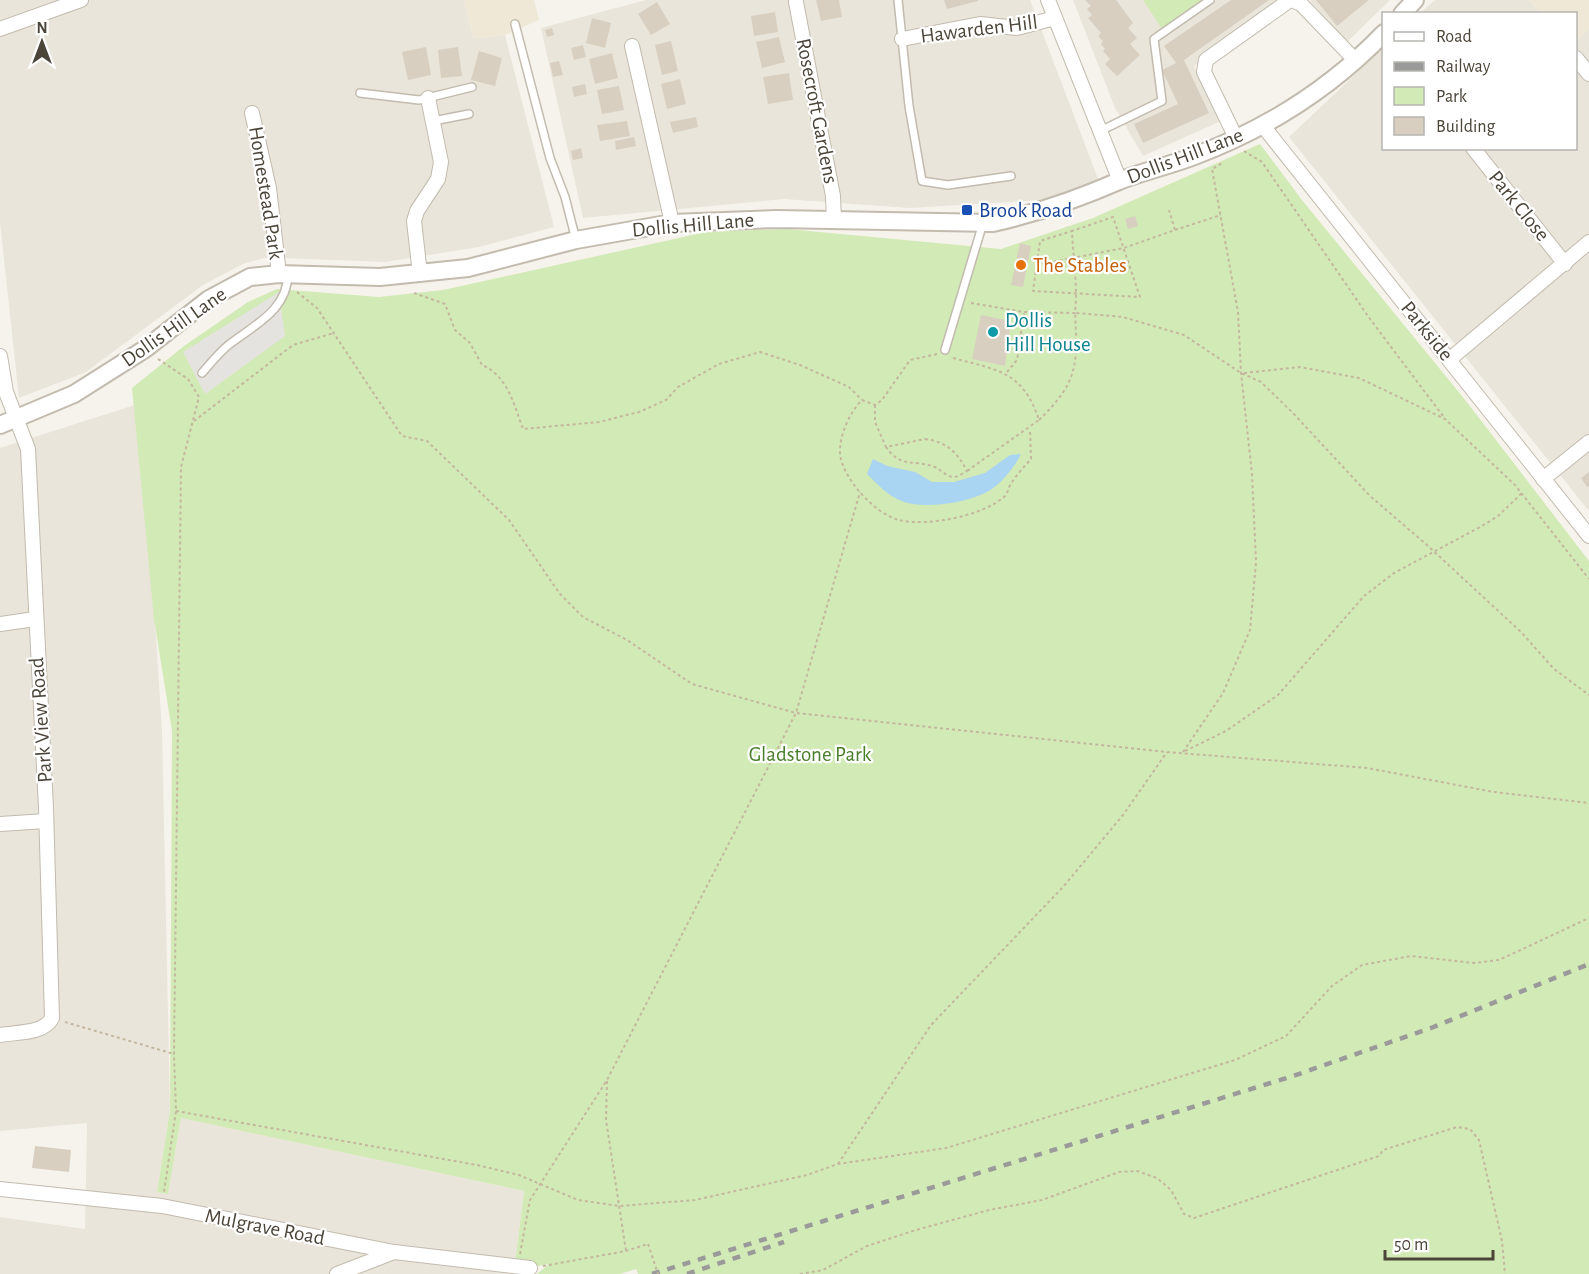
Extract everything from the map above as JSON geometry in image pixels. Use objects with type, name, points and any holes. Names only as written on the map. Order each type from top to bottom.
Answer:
[{"type":"street","points":[[0,29],[81,0]]},
{"type":"street","points":[[1048,0],[1120,181]]},
{"type":"street","points":[[1238,147],[1204,72],[1206,60],[1291,0],[1302,4],[1356,62]]},
{"type":"street","points":[[1404,12],[1416,0]]},
{"type":"street","name":"Rosecroft Gardens","points":[[796,2],[833,196],[834,220]]},
{"type":"street","name":"Hawarden Hill","points":[[902,39],[980,24],[1017,28],[1055,18]]},
{"type":"street","name":"Dollis Hill Lane","points":[[0,425],[74,394],[145,349],[209,299],[250,277],[284,274],[380,277],[468,268],[576,240],[672,223],[756,219],[993,223],[1053,207],[1120,181],[1198,155],[1238,147],[1263,126],[1299,104],[1356,62],[1382,34]]},
{"type":"street","points":[[632,46],[672,223]]},
{"type":"street","points":[[1577,60],[1589,74]]},
{"type":"street","points":[[420,273],[414,222],[417,211],[441,171],[428,98]]},
{"type":"street","name":"Homestead Park","points":[[252,113],[284,274]]},
{"type":"street","name":"Parkside","points":[[1263,126],[1589,536]]},
{"type":"street","name":"Park Close","points":[[1475,150],[1565,264]]},
{"type":"street","points":[[1450,359],[1589,242]]},
{"type":"street","name":"Park View Road","points":[[0,356],[6,392],[28,449],[46,821],[50,1021]]},
{"type":"street","points":[[1544,479],[1589,442]]},
{"type":"street","points":[[0,624],[35,619]]},
{"type":"street","points":[[0,824],[46,821]]},
{"type":"street","points":[[0,1035],[40,1029],[50,1021]]},
{"type":"street","name":"Mulgrave Road","points":[[0,1190],[162,1206],[394,1252],[524,1268]]},
{"type":"street","points":[[337,1274],[394,1252]]},
{"type":"lane","name":"Hawarden Hill","points":[[898,0],[909,106],[922,181],[948,185],[1011,176]]},
{"type":"lane","points":[[1100,131],[1162,101],[1154,39],[1210,0]]},
{"type":"lane","points":[[515,24],[550,158],[565,197],[576,240]]},
{"type":"lane","points":[[360,93],[419,100],[472,87]]},
{"type":"lane","points":[[433,121],[469,114]]},
{"type":"lane","points":[[945,350],[983,223]]},
{"type":"lane","points":[[202,373],[229,344],[272,315],[285,292],[284,274]]},
{"type":"path","points":[[1238,147],[1262,162],[1370,319],[1445,418],[1522,493],[1589,579]]},
{"type":"path","points":[[1183,752],[1223,693],[1250,630],[1256,562],[1252,474],[1241,373],[1238,312],[1212,170],[1227,160]]},
{"type":"path","points":[[1169,210],[1175,230]]},
{"type":"path","points":[[1036,265],[1124,248],[1221,215]]},
{"type":"path","points":[[1113,217],[1140,297],[1033,291],[1040,241],[1072,231],[1113,217]]},
{"type":"path","points":[[875,405],[875,422],[893,457],[906,464],[938,468],[950,477],[956,477],[967,471],[1030,429],[1060,400],[1074,374],[1077,351],[1072,231]]},
{"type":"path","points":[[285,292],[299,292],[317,308],[402,436],[427,441],[509,520],[560,594],[583,617],[627,640],[692,684],[795,712],[1167,752],[1367,768],[1494,792],[1589,803]]},
{"type":"path","points":[[414,293],[446,304],[456,330],[470,343],[482,365],[494,370],[506,385],[523,429],[599,422],[639,412],[666,400],[678,387],[719,364],[760,352],[800,365],[849,387],[862,400],[875,405]]},
{"type":"path","points":[[959,302],[1024,312],[1123,317],[1184,335],[1241,373],[1261,382],[1370,496],[1521,632],[1554,669],[1589,695]]},
{"type":"path","points":[[1007,372],[1017,360],[1024,312]]},
{"type":"path","points":[[192,423],[293,345],[334,333]]},
{"type":"path","points":[[145,349],[188,379],[198,397],[181,466],[174,1054],[176,1111],[162,1206]]},
{"type":"path","points":[[875,405],[882,400],[910,360],[933,356],[945,350],[951,358],[1007,372],[1034,405],[1039,420]]},
{"type":"path","points":[[1241,373],[1300,367],[1359,378],[1445,418]]},
{"type":"path","points":[[862,400],[850,413],[840,453],[844,468],[860,492],[875,507],[899,520],[949,520],[977,513],[1005,496],[1011,483],[1031,459],[1030,429]]},
{"type":"path","points":[[886,447],[925,439],[938,441],[953,449],[967,471]]},
{"type":"path","points":[[658,1274],[648,1244],[626,1251],[524,1268],[530,1200],[607,1080],[795,712],[860,492]]},
{"type":"path","points":[[1183,752],[1226,731],[1278,695],[1304,669],[1364,596],[1394,573],[1435,553],[1498,516],[1522,493]]},
{"type":"path","points":[[838,1164],[931,1025],[1063,887],[1123,815],[1167,752]]},
{"type":"path","points":[[176,1111],[519,1175],[578,1200],[620,1206],[695,1200],[807,1175],[838,1164],[946,1148],[1234,1060],[1286,1036],[1332,986],[1362,965],[1411,956],[1474,963],[1499,960],[1589,918]]},
{"type":"path","points":[[50,1021],[174,1054]]},
{"type":"path","points":[[607,1080],[606,1120],[626,1251]]},
{"type":"path","points":[[800,1274],[823,1270],[867,1246],[916,1230],[989,1210],[1042,1200],[1119,1172],[1137,1171],[1157,1178],[1171,1190],[1184,1214],[1194,1218],[1379,1156],[1383,1150],[1457,1127],[1470,1129],[1479,1140],[1502,1241],[1505,1274]]},
{"type":"shaded area","points":[[0,0],[464,0],[474,39],[505,35],[554,227],[479,247],[385,262],[264,258],[243,264],[203,285],[86,372],[19,398],[0,222]]},
{"type":"shaded area","points":[[464,0],[534,0],[539,20],[505,35],[474,39]]},
{"type":"shaded area","points":[[646,0],[1030,0],[1100,184],[1043,200],[910,208],[784,199],[583,218],[541,28]]},
{"type":"shaded area","points":[[1073,0],[1290,0],[1194,66],[1221,121],[1143,156],[1115,108]]},
{"type":"shaded area","points":[[1310,0],[1390,0],[1346,43]]},
{"type":"shaded area","points":[[1435,0],[1527,0],[1541,12],[1421,12]]},
{"type":"shaded area","points":[[1527,0],[1589,0],[1589,28],[1577,40],[1577,12],[1541,12]]},
{"type":"shaded area","points":[[1589,28],[1589,511],[1289,137],[1382,49],[1382,150],[1577,150],[1577,40]]},
{"type":"shaded area","points":[[279,292],[285,336],[205,394],[183,352]]},
{"type":"shaded area","points":[[141,403],[162,731],[170,1110],[157,1192],[168,1194],[181,1118],[524,1191],[515,1262],[508,1274],[0,1274],[0,1217],[85,1229],[87,1123],[0,1131],[0,448]]},
{"type":"green space","points":[[1143,0],[1211,0],[1164,32]]},
{"type":"green space","name":"Gladstone Park","points":[[1260,144],[1302,200],[1466,401],[1589,561],[1589,1274],[638,1274],[636,1269],[620,1274],[537,1274],[549,1264],[528,1268],[515,1263],[524,1191],[181,1118],[168,1194],[157,1192],[170,1110],[172,731],[154,619],[132,388],[184,346],[248,302],[277,289],[379,297],[443,290],[706,232],[787,229],[1001,249],[1093,218]]},
{"type":"water","points":[[1021,454],[1007,475],[992,489],[978,496],[946,504],[923,505],[898,500],[867,474],[873,459],[887,466],[915,472],[932,482],[954,482],[985,473],[1010,455]]},
{"type":"building","points":[[816,0],[839,0],[842,17],[821,21]]},
{"type":"building","points":[[944,0],[978,0],[978,1],[947,9]]},
{"type":"building","points":[[1085,0],[1116,0],[1133,23],[1128,28],[1137,38],[1130,44],[1140,55],[1117,76],[1105,64],[1110,59],[1103,51],[1105,49],[1101,44],[1103,41],[1098,36],[1101,33],[1088,18],[1092,15],[1087,9],[1091,6]]},
{"type":"building","points":[[1231,0],[1269,0],[1184,60],[1209,113],[1143,143],[1134,124],[1178,104],[1162,70],[1176,63],[1164,46]]},
{"type":"building","points":[[1316,0],[1369,0],[1337,26]]},
{"type":"building","points":[[657,2],[670,24],[651,35],[638,14]]},
{"type":"building","points":[[775,12],[778,32],[754,36],[751,16]]},
{"type":"building","points":[[592,18],[611,23],[605,48],[586,43]]},
{"type":"building","points":[[552,28],[554,35],[547,37],[545,30]]},
{"type":"building","points":[[779,37],[785,62],[762,68],[756,42]]},
{"type":"building","points":[[671,41],[678,71],[662,75],[655,45]]},
{"type":"building","points":[[583,45],[586,57],[574,60],[571,48]]},
{"type":"building","points":[[426,47],[431,75],[408,80],[402,52]]},
{"type":"building","points":[[458,47],[462,76],[441,78],[438,50]]},
{"type":"building","points":[[479,51],[502,58],[495,86],[471,80]]},
{"type":"building","points":[[612,53],[618,78],[595,84],[589,59]]},
{"type":"building","points":[[559,61],[563,75],[553,77],[550,63]]},
{"type":"building","points":[[789,73],[793,100],[768,104],[763,77]]},
{"type":"building","points":[[680,79],[686,104],[667,109],[661,84]]},
{"type":"building","points":[[585,84],[587,94],[574,97],[572,87]]},
{"type":"building","points":[[619,86],[624,110],[602,114],[597,90]]},
{"type":"building","points":[[696,117],[698,127],[673,133],[670,122]]},
{"type":"building","points":[[627,121],[630,136],[600,141],[597,125]]},
{"type":"building","points":[[634,137],[636,146],[616,150],[615,141]]},
{"type":"building","points":[[581,148],[583,158],[573,160],[571,151]]},
{"type":"building","points":[[1135,216],[1138,226],[1128,229],[1125,219]]},
{"type":"building","name":"The Stables","points":[[1020,243],[1031,246],[1023,287],[1011,285]]},
{"type":"building","name":"Dollis Hill House","points":[[981,315],[1011,321],[1005,366],[972,359]]},
{"type":"building","points":[[1589,472],[1589,486],[1587,487],[1581,478]]},
{"type":"building","points":[[35,1146],[71,1150],[69,1172],[32,1168]]},
{"type":"railway","points":[[652,1274],[1293,1076],[1431,1028],[1589,964]]},
{"type":"railway","points":[[687,1274],[784,1242]]},
{"type":"place","name":"Brook Road","points":[[967,210]]},
{"type":"place","name":"The Stables","points":[[1021,265]]},
{"type":"place","name":"Dollis Hill House","points":[[993,332]]}]
